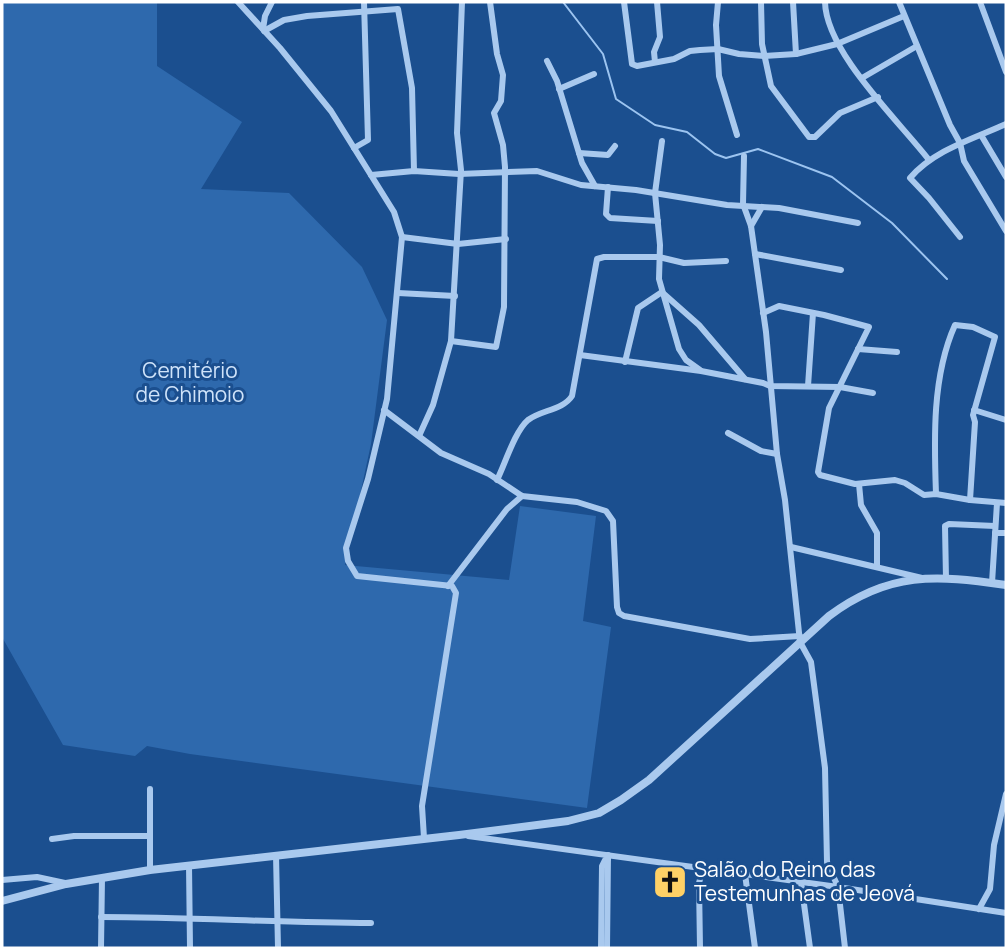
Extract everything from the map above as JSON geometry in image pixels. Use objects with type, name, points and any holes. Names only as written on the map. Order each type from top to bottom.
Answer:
[{"type":"street","points":[[237,2],[264,30],[331,111],[394,212],[402,237],[384,410],[368,479],[347,540],[348,561],[357,576],[447,586],[456,593],[422,806],[424,838]]},
{"type":"street","points":[[244,2],[246,10]]},
{"type":"street","points":[[264,30],[265,16],[272,2]]},
{"type":"street","points":[[354,148],[368,140],[364,2]]},
{"type":"street","points":[[419,436],[437,392],[451,341],[461,170],[457,133],[462,2]]},
{"type":"street","points":[[451,341],[493,348],[496,346],[503,315],[506,239],[503,145],[494,113],[500,101],[503,75],[497,54],[490,2]]},
{"type":"street","points":[[624,2],[632,65],[637,66],[674,59],[690,51],[718,50],[764,56],[796,54],[837,44],[904,16]]},
{"type":"street","points":[[655,62],[654,52],[660,37],[657,2]]},
{"type":"street","points":[[719,2],[716,25],[719,76],[737,135]]},
{"type":"street","points":[[761,2],[764,56],[771,86],[808,137],[815,137],[840,113],[878,97]]},
{"type":"street","points":[[793,2],[796,54]]},
{"type":"street","points":[[825,2],[827,23],[837,44],[929,160]]},
{"type":"street","points":[[899,2],[960,143],[964,161],[1006,231]]},
{"type":"street","points":[[980,2],[1006,72]]},
{"type":"street","points":[[264,30],[284,20],[396,8],[400,11],[412,88],[414,171]]},
{"type":"street","points":[[862,78],[916,46]]},
{"type":"street","points":[[547,61],[559,89],[582,163],[595,186]]},
{"type":"street","points":[[559,89],[594,74]]},
{"type":"street","points":[[960,237],[910,178],[929,160],[960,143],[1006,124]]},
{"type":"street","points":[[981,135],[1006,177]]},
{"type":"street","points":[[662,141],[655,193],[658,274],[682,355],[701,371]]},
{"type":"street","points":[[579,153],[608,155],[615,146]]},
{"type":"street","points":[[744,156],[743,204],[751,226],[763,313],[800,639],[811,662],[825,768],[827,862],[838,887],[845,948]]},
{"type":"street","points":[[371,175],[414,171],[459,174],[537,171],[573,183],[727,205],[779,208],[858,223]]},
{"type":"street","points":[[608,187],[607,217],[658,221]]},
{"type":"street","points":[[751,226],[762,207]]},
{"type":"street","points":[[402,237],[458,244],[506,239]]},
{"type":"street","points":[[755,254],[841,270]]},
{"type":"street","points":[[497,480],[526,422],[569,400],[597,259],[659,257],[684,263],[726,261]]},
{"type":"street","points":[[625,362],[638,308],[662,292]]},
{"type":"street","points":[[662,292],[699,325],[745,379]]},
{"type":"street","points":[[398,293],[455,296]]},
{"type":"street","points":[[763,313],[779,306],[867,326],[869,330],[852,357],[828,412],[818,472],[820,475],[859,484],[895,480],[924,495],[936,494],[1006,503]]},
{"type":"street","points":[[808,386],[813,313]]},
{"type":"street","points":[[936,494],[938,393],[957,324],[973,327],[995,337],[974,410],[970,500]]},
{"type":"street","points":[[858,349],[897,352]]},
{"type":"street","points":[[580,355],[701,371],[770,386],[840,387],[873,393]]},
{"type":"street","points":[[384,410],[441,453],[471,465],[522,496],[577,502],[611,515],[617,607],[619,613],[624,616],[750,639],[800,639]]},
{"type":"street","points":[[974,410],[1006,419]]},
{"type":"street","points":[[728,433],[761,451],[777,454]]},
{"type":"street","points":[[859,484],[861,505],[877,533],[877,566]]},
{"type":"street","points":[[447,586],[507,509],[522,496]]},
{"type":"street","points":[[992,583],[997,503]]},
{"type":"street","points":[[946,579],[945,526],[949,524],[995,529],[1006,533]]},
{"type":"street","points":[[791,547],[922,578],[1006,585]]},
{"type":"street","points":[[2,901],[66,884],[150,870],[459,835],[568,821],[592,815],[612,806],[649,780],[800,639],[830,616],[866,592],[922,578]]},
{"type":"street","points":[[150,789],[150,870]]},
{"type":"street","points":[[979,909],[990,889],[994,845],[1006,794]]},
{"type":"street","points":[[459,835],[1006,913]]},
{"type":"street","points":[[52,839],[74,836],[150,836]]},
{"type":"street","points":[[276,855],[278,948]]},
{"type":"street","points":[[601,948],[602,866],[608,857]]},
{"type":"street","points":[[607,948],[608,857]]},
{"type":"street","points":[[189,866],[190,948]]},
{"type":"street","points":[[701,948],[699,883],[703,868]]},
{"type":"street","points":[[745,874],[755,948]]},
{"type":"street","points":[[2,880],[37,877],[66,884]]},
{"type":"street","points":[[101,948],[102,878]]},
{"type":"street","points":[[801,882],[810,948]]},
{"type":"street","points":[[101,917],[370,923]]},
{"type":"green space","name":"Cemitério de Chimoio","points":[[2,2],[157,2],[157,66],[242,122],[201,189],[289,193],[362,267],[387,320],[371,444],[345,565],[509,580],[520,506],[596,516],[583,621],[611,627],[587,808],[147,746],[135,756],[63,745],[2,637]]},
{"type":"waterway","points":[[563,2],[603,54],[616,99],[655,125],[687,132],[715,154],[726,158],[758,149],[832,177],[892,223],[947,279]]},
{"type":"place","name":"Salão do Reino das Testemunhas de Jeová","points":[[670,882]]}]
